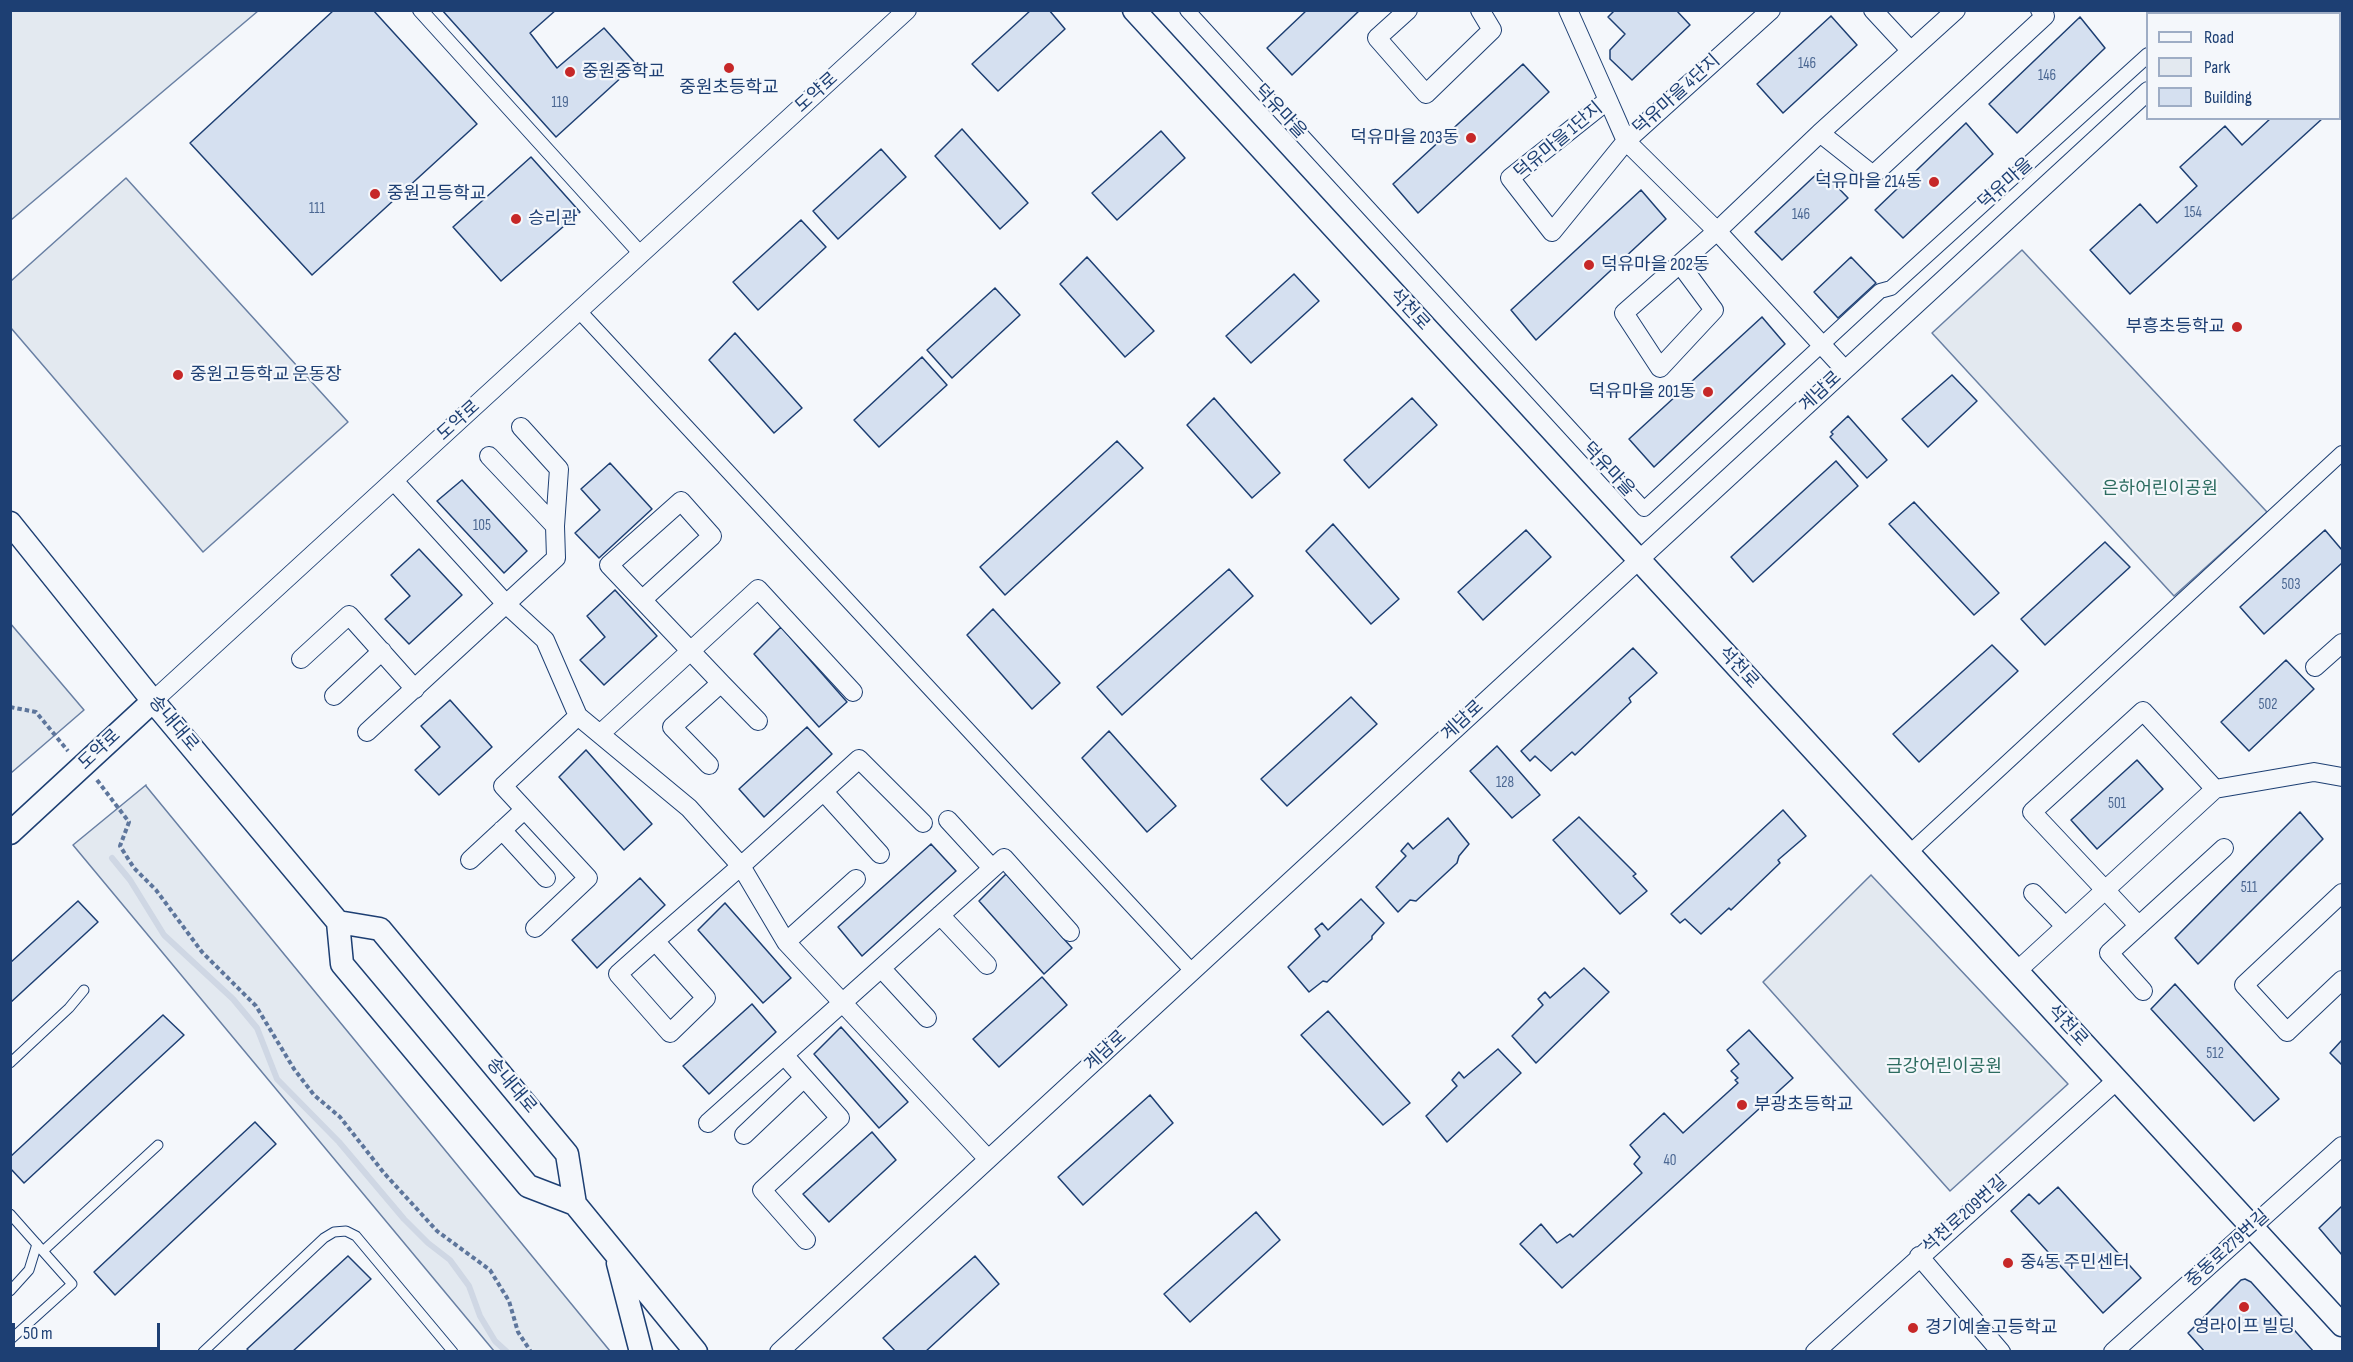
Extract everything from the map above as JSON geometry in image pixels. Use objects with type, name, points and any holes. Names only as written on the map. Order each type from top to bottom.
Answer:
[{"type":"street","points":[[420,10],[641,255]]},
{"type":"street","name":"도약로","points":[[10,833],[907,10]]},
{"type":"street","name":"석천로","points":[[1134,10],[2343,1325]]},
{"type":"street","name":"덕유마을","points":[[1187,10],[1644,509],[1880,291],[1891,288],[2146,57]]},
{"type":"street","points":[[1408,10],[1377,38],[1426,94],[1492,30],[1480,10]]},
{"type":"street","points":[[1568,10],[1626,141]]},
{"type":"street","name":"덕유마을 4단지","points":[[1771,10],[1626,141],[1717,231],[1845,370]]},
{"type":"street","points":[[1680,264],[1714,310],[1660,368],[1624,313],[1717,231],[1820,133],[1956,10]]},
{"type":"street","points":[[1820,133],[1873,175],[2045,16],[2040,10]]},
{"type":"street","points":[[1878,16],[1911,51]]},
{"type":"street","name":"계남로","points":[[779,1352],[2146,93]]},
{"type":"street","name":"덕유마을 1단지","points":[[1608,100],[1510,178],[1551,232],[1626,141]]},
{"type":"street","points":[[579,311],[1192,971]]},
{"type":"street","points":[[367,732],[556,558],[555,526],[559,469],[521,427]]},
{"type":"street","points":[[1909,853],[2343,453]]},
{"type":"street","points":[[489,456],[555,526]]},
{"type":"street","points":[[394,481],[507,605],[545,640],[578,716],[689,808],[741,866],[786,942],[988,1159]]},
{"type":"street","points":[[642,600],[712,536],[681,501],[609,565],[721,684],[758,721]]},
{"type":"street","name":"송내대로","points":[[10,523],[153,701],[338,922],[380,930],[567,1154],[574,1204]]},
{"type":"street","points":[[600,734],[758,589],[853,692]]},
{"type":"street","points":[[301,659],[349,615],[415,689]]},
{"type":"street","points":[[2315,667],[2343,643]]},
{"type":"street","points":[[334,696],[382,651]]},
{"type":"street","points":[[708,765],[672,727],[721,684]]},
{"type":"street","points":[[2139,926],[2032,812],[2144,711],[2215,789]]},
{"type":"street","points":[[535,928],[588,878],[503,786],[578,716]]},
{"type":"street","points":[[655,941],[706,998],[670,1033],[618,974],[859,759],[923,823]]},
{"type":"street","points":[[2017,971],[2215,789],[2314,772],[2343,777]]},
{"type":"street","points":[[824,792],[879,854]]},
{"type":"street","points":[[470,860],[524,810]]},
{"type":"street","points":[[948,820],[992,868]]},
{"type":"street","points":[[502,830],[546,879]]},
{"type":"street","points":[[2143,990],[2109,953],[2224,848]]},
{"type":"street","points":[[708,1123],[1004,858],[1070,932]]},
{"type":"street","points":[[786,942],[856,879]]},
{"type":"street","points":[[2033,893],[2065,926]]},
{"type":"street","points":[[2343,893],[2244,985],[2287,1032],[2343,980]]},
{"type":"street","points":[[940,915],[987,965]]},
{"type":"street","points":[[338,922],[342,964],[528,1186],[574,1204],[696,1352]]},
{"type":"street","points":[[880,968],[927,1018]]},
{"type":"street","points":[[784,1055],[840,1118],[762,1190],[806,1240]]},
{"type":"street","points":[[744,1135],[804,1078]]},
{"type":"street","name":"석천로209번길","points":[[1815,1352],[2117,1080]]},
{"type":"street","name":"중동로279번길","points":[[2113,1352],[2343,1146]]},
{"type":"street","points":[[615,1255],[640,1352]]},
{"type":"street","points":[[1919,1256],[2001,1352]]},
{"type":"lane","points":[[10,1063],[69,1008],[84,990]]},
{"type":"lane","points":[[10,1292],[30,1270],[40,1247],[158,1145]]},
{"type":"lane","points":[[10,1214],[72,1284],[10,1340]]},
{"type":"lane","points":[[203,1352],[324,1238],[334,1232],[346,1231],[356,1236],[453,1352]]},
{"type":"path","points":[[10,707],[36,712],[64,748],[85,764],[129,822],[120,846],[134,868],[156,890],[202,952],[256,1006],[294,1069],[314,1095],[340,1117],[384,1173],[437,1231],[490,1270],[509,1301],[518,1332],[531,1352]]},
{"type":"green space","points":[[11,10],[258,10],[258,11],[11,220]]},
{"type":"green space","name":"중원고등학교 운동장","points":[[126,178],[348,422],[203,552],[11,328],[11,281]]},
{"type":"green space","name":"은하어린이공원","points":[[2022,250],[2267,512],[2174,596],[1932,333]]},
{"type":"green space","points":[[10,623],[84,710],[11,773],[10,773]]},
{"type":"green space","points":[[146,785],[610,1351],[494,1351],[73,845]]},
{"type":"green space","name":"금강어린이공원","points":[[1871,875],[2068,1084],[1950,1191],[1763,982]]},
{"type":"building","name":"중원고등학교","points":[[334,10],[373,10],[477,124],[312,275],[190,143]]},
{"type":"building","name":"중원중학교","points":[[442,10],[556,10],[530,33],[557,68],[604,28],[636,64],[556,137]]},
{"type":"building","points":[[1031,10],[1049,10],[1065,29],[998,91],[972,64]]},
{"type":"building","points":[[1307,10],[1360,10],[1292,75],[1267,48]]},
{"type":"building","points":[[1615,10],[1676,10],[1690,25],[1632,80],[1610,59],[1610,50],[1625,34],[1608,17]]},
{"type":"building","points":[[1831,16],[1857,45],[1783,113],[1757,84]]},
{"type":"building","points":[[2080,17],[2105,48],[2017,133],[1989,104]]},
{"type":"building","name":"덕유마을 203동","points":[[1523,64],[1549,92],[1418,213],[1393,184]]},
{"type":"building","points":[[2269,120],[2321,120],[2130,294],[2090,250],[2140,204],[2157,223],[2197,186],[2180,167],[2225,126],[2242,145]]},
{"type":"building","name":"덕유마을 214동","points":[[1966,123],[1993,154],[1903,238],[1875,210]]},
{"type":"building","points":[[962,129],[1028,203],[1000,229],[935,156]]},
{"type":"building","points":[[1161,131],[1185,158],[1117,220],[1092,193]]},
{"type":"building","points":[[881,149],[906,177],[838,239],[813,211]]},
{"type":"building","name":"승리관","points":[[531,157],[580,212],[501,281],[453,227]]},
{"type":"building","points":[[1821,170],[1848,198],[1782,260],[1755,232]]},
{"type":"building","name":"덕유마을 202동","points":[[1641,190],[1666,219],[1536,340],[1511,310]]},
{"type":"building","points":[[801,220],[826,247],[758,310],[733,282]]},
{"type":"building","points":[[1087,257],[1154,331],[1125,357],[1060,284]]},
{"type":"building","points":[[1851,257],[1876,283],[1838,318],[1814,292]]},
{"type":"building","points":[[1294,274],[1319,301],[1251,363],[1226,336]]},
{"type":"building","points":[[995,288],[1020,315],[952,378],[927,350]]},
{"type":"building","name":"덕유마을 201동","points":[[1762,317],[1785,344],[1654,467],[1629,439]]},
{"type":"building","points":[[735,333],[802,408],[774,433],[709,360]]},
{"type":"building","points":[[922,357],[947,385],[879,447],[854,420]]},
{"type":"building","points":[[1952,375],[1977,401],[1928,447],[1902,419]]},
{"type":"building","points":[[1214,398],[1280,473],[1252,498],[1187,425]]},
{"type":"building","points":[[1412,398],[1437,425],[1369,488],[1344,460]]},
{"type":"building","points":[[1848,416],[1887,460],[1867,478],[1830,437],[1833,434],[1831,432]]},
{"type":"building","points":[[1117,441],[1143,468],[1005,595],[980,567]]},
{"type":"building","points":[[1836,461],[1858,486],[1753,582],[1731,557]]},
{"type":"building","points":[[610,463],[652,509],[599,558],[575,533],[600,510],[581,489]]},
{"type":"building","points":[[462,480],[527,551],[504,573],[437,501]]},
{"type":"building","points":[[1914,502],[1999,593],[1974,615],[1889,524]]},
{"type":"building","points":[[1333,524],[1399,599],[1371,624],[1306,551]]},
{"type":"building","points":[[1526,530],[1551,557],[1483,620],[1458,592]]},
{"type":"building","points":[[2325,530],[2342,550],[2342,563],[2264,634],[2240,607]]},
{"type":"building","points":[[2105,542],[2130,567],[2045,645],[2021,619]]},
{"type":"building","points":[[419,549],[462,595],[409,644],[385,619],[410,596],[391,575]]},
{"type":"building","points":[[1229,569],[1253,596],[1122,715],[1097,687]]},
{"type":"building","points":[[615,590],[657,636],[604,685],[580,660],[605,637],[587,616]]},
{"type":"building","points":[[993,609],[1060,683],[1032,709],[967,635]]},
{"type":"building","points":[[781,627],[847,702],[819,727],[754,654]]},
{"type":"building","points":[[1992,645],[2018,671],[1919,762],[1893,734]]},
{"type":"building","points":[[1633,648],[1657,673],[1629,698],[1631,702],[1575,755],[1572,752],[1551,771],[1535,756],[1530,761],[1521,751]]},
{"type":"building","points":[[2286,660],[2314,689],[2249,751],[2221,722]]},
{"type":"building","points":[[1351,697],[1377,724],[1287,806],[1261,779]]},
{"type":"building","points":[[450,700],[492,747],[439,795],[415,770],[440,747],[421,726]]},
{"type":"building","points":[[807,727],[832,754],[764,817],[739,789]]},
{"type":"building","points":[[1109,731],[1176,806],[1147,832],[1082,758]]},
{"type":"building","points":[[1497,746],[1540,795],[1512,818],[1470,771]]},
{"type":"building","points":[[586,750],[652,824],[624,850],[559,777]]},
{"type":"building","points":[[2137,760],[2163,789],[2097,849],[2071,820]]},
{"type":"building","points":[[1783,810],[1806,836],[1778,860],[1780,863],[1731,910],[1729,908],[1701,934],[1685,919],[1680,923],[1671,914]]},
{"type":"building","points":[[2300,812],[2323,839],[2198,964],[2175,938]]},
{"type":"building","points":[[1579,817],[1636,874],[1633,876],[1647,891],[1620,914],[1553,840]]},
{"type":"building","points":[[1448,818],[1469,844],[1459,856],[1457,863],[1416,901],[1410,900],[1398,912],[1376,887],[1406,856],[1401,851],[1408,843],[1413,849]]},
{"type":"building","points":[[931,844],[956,871],[862,956],[838,927]]},
{"type":"building","points":[[1006,874],[1072,948],[1044,974],[979,901]]},
{"type":"building","points":[[640,878],[665,905],[597,968],[572,940]]},
{"type":"building","points":[[1361,899],[1384,923],[1372,939],[1327,982],[1323,981],[1309,992],[1288,967],[1320,936],[1315,929],[1322,923],[1328,930]]},
{"type":"building","points":[[78,901],[98,922],[10,1003],[10,963]]},
{"type":"building","points":[[725,903],[791,978],[763,1003],[698,930]]},
{"type":"building","points":[[1584,968],[1609,992],[1536,1063],[1512,1036],[1543,1005],[1538,999],[1545,992],[1550,998]]},
{"type":"building","points":[[1042,977],[1067,1005],[999,1067],[973,1039]]},
{"type":"building","points":[[2175,984],[2279,1099],[2254,1121],[2151,1009]]},
{"type":"building","points":[[752,1004],[776,1032],[709,1094],[683,1066]]},
{"type":"building","points":[[1328,1011],[1410,1103],[1383,1125],[1301,1035]]},
{"type":"building","points":[[163,1015],[184,1035],[24,1183],[10,1168],[10,1157]]},
{"type":"building","points":[[841,1027],[908,1102],[879,1128],[814,1054]]},
{"type":"building","name":"부광초등학교","points":[[1749,1030],[1793,1078],[1562,1288],[1520,1244],[1541,1224],[1557,1243],[1570,1234],[1573,1237],[1642,1173],[1634,1164],[1640,1157],[1630,1145],[1664,1113],[1683,1133],[1738,1083],[1735,1080],[1738,1078],[1731,1071],[1739,1064],[1727,1050]]},
{"type":"building","points":[[2342,1040],[2342,1065],[2330,1053]]},
{"type":"building","points":[[1498,1049],[1521,1073],[1447,1142],[1426,1116],[1457,1086],[1452,1080],[1459,1072],[1464,1078]]},
{"type":"building","points":[[1150,1095],[1173,1123],[1083,1205],[1058,1177]]},
{"type":"building","points":[[255,1122],[276,1144],[115,1295],[94,1272]]},
{"type":"building","points":[[872,1132],[896,1160],[829,1222],[803,1194]]},
{"type":"building","points":[[2058,1187],[2141,1278],[2103,1313],[2011,1211],[2029,1194],[2039,1204]]},
{"type":"building","points":[[2342,1206],[2342,1255],[2319,1228]]},
{"type":"building","points":[[1256,1212],[1280,1240],[1190,1322],[1164,1294]]},
{"type":"building","points":[[348,1256],[371,1279],[292,1352],[250,1352],[247,1349]]},
{"type":"building","points":[[975,1256],[999,1284],[925,1352],[896,1352],[883,1338]]},
{"type":"building","name":"영라이프 빌딩","points":[[2241,1280],[2251,1282],[2314,1352],[2205,1352],[2188,1333]]},
{"type":"waterway","points":[[112,858],[130,880],[164,935],[233,999],[257,1028],[277,1079],[339,1142],[404,1219],[428,1243],[450,1260],[469,1286],[480,1316],[495,1341],[507,1352]]},
{"type":"place","name":"중원초등학교","points":[[729,68]]},
{"type":"place","name":"중원중학교","points":[[570,72]]},
{"type":"place","name":"덕유마을 203동","points":[[1471,138]]},
{"type":"place","name":"덕유마을 214동","points":[[1934,182]]},
{"type":"place","name":"중원고등학교","points":[[375,194]]},
{"type":"place","name":"승리관","points":[[516,219]]},
{"type":"place","name":"덕유마을 202동","points":[[1589,265]]},
{"type":"place","name":"부흥초등학교","points":[[2237,327]]},
{"type":"place","name":"중원고등학교 운동장","points":[[178,375]]},
{"type":"place","name":"덕유마을 201동","points":[[1708,392]]},
{"type":"place","name":"부광초등학교","points":[[1742,1105]]},
{"type":"place","name":"중4동 주민센터","points":[[2008,1263]]},
{"type":"place","name":"영라이프 빌딩","points":[[2244,1307]]},
{"type":"place","name":"경기예술고등학교","points":[[1913,1328]]}]
